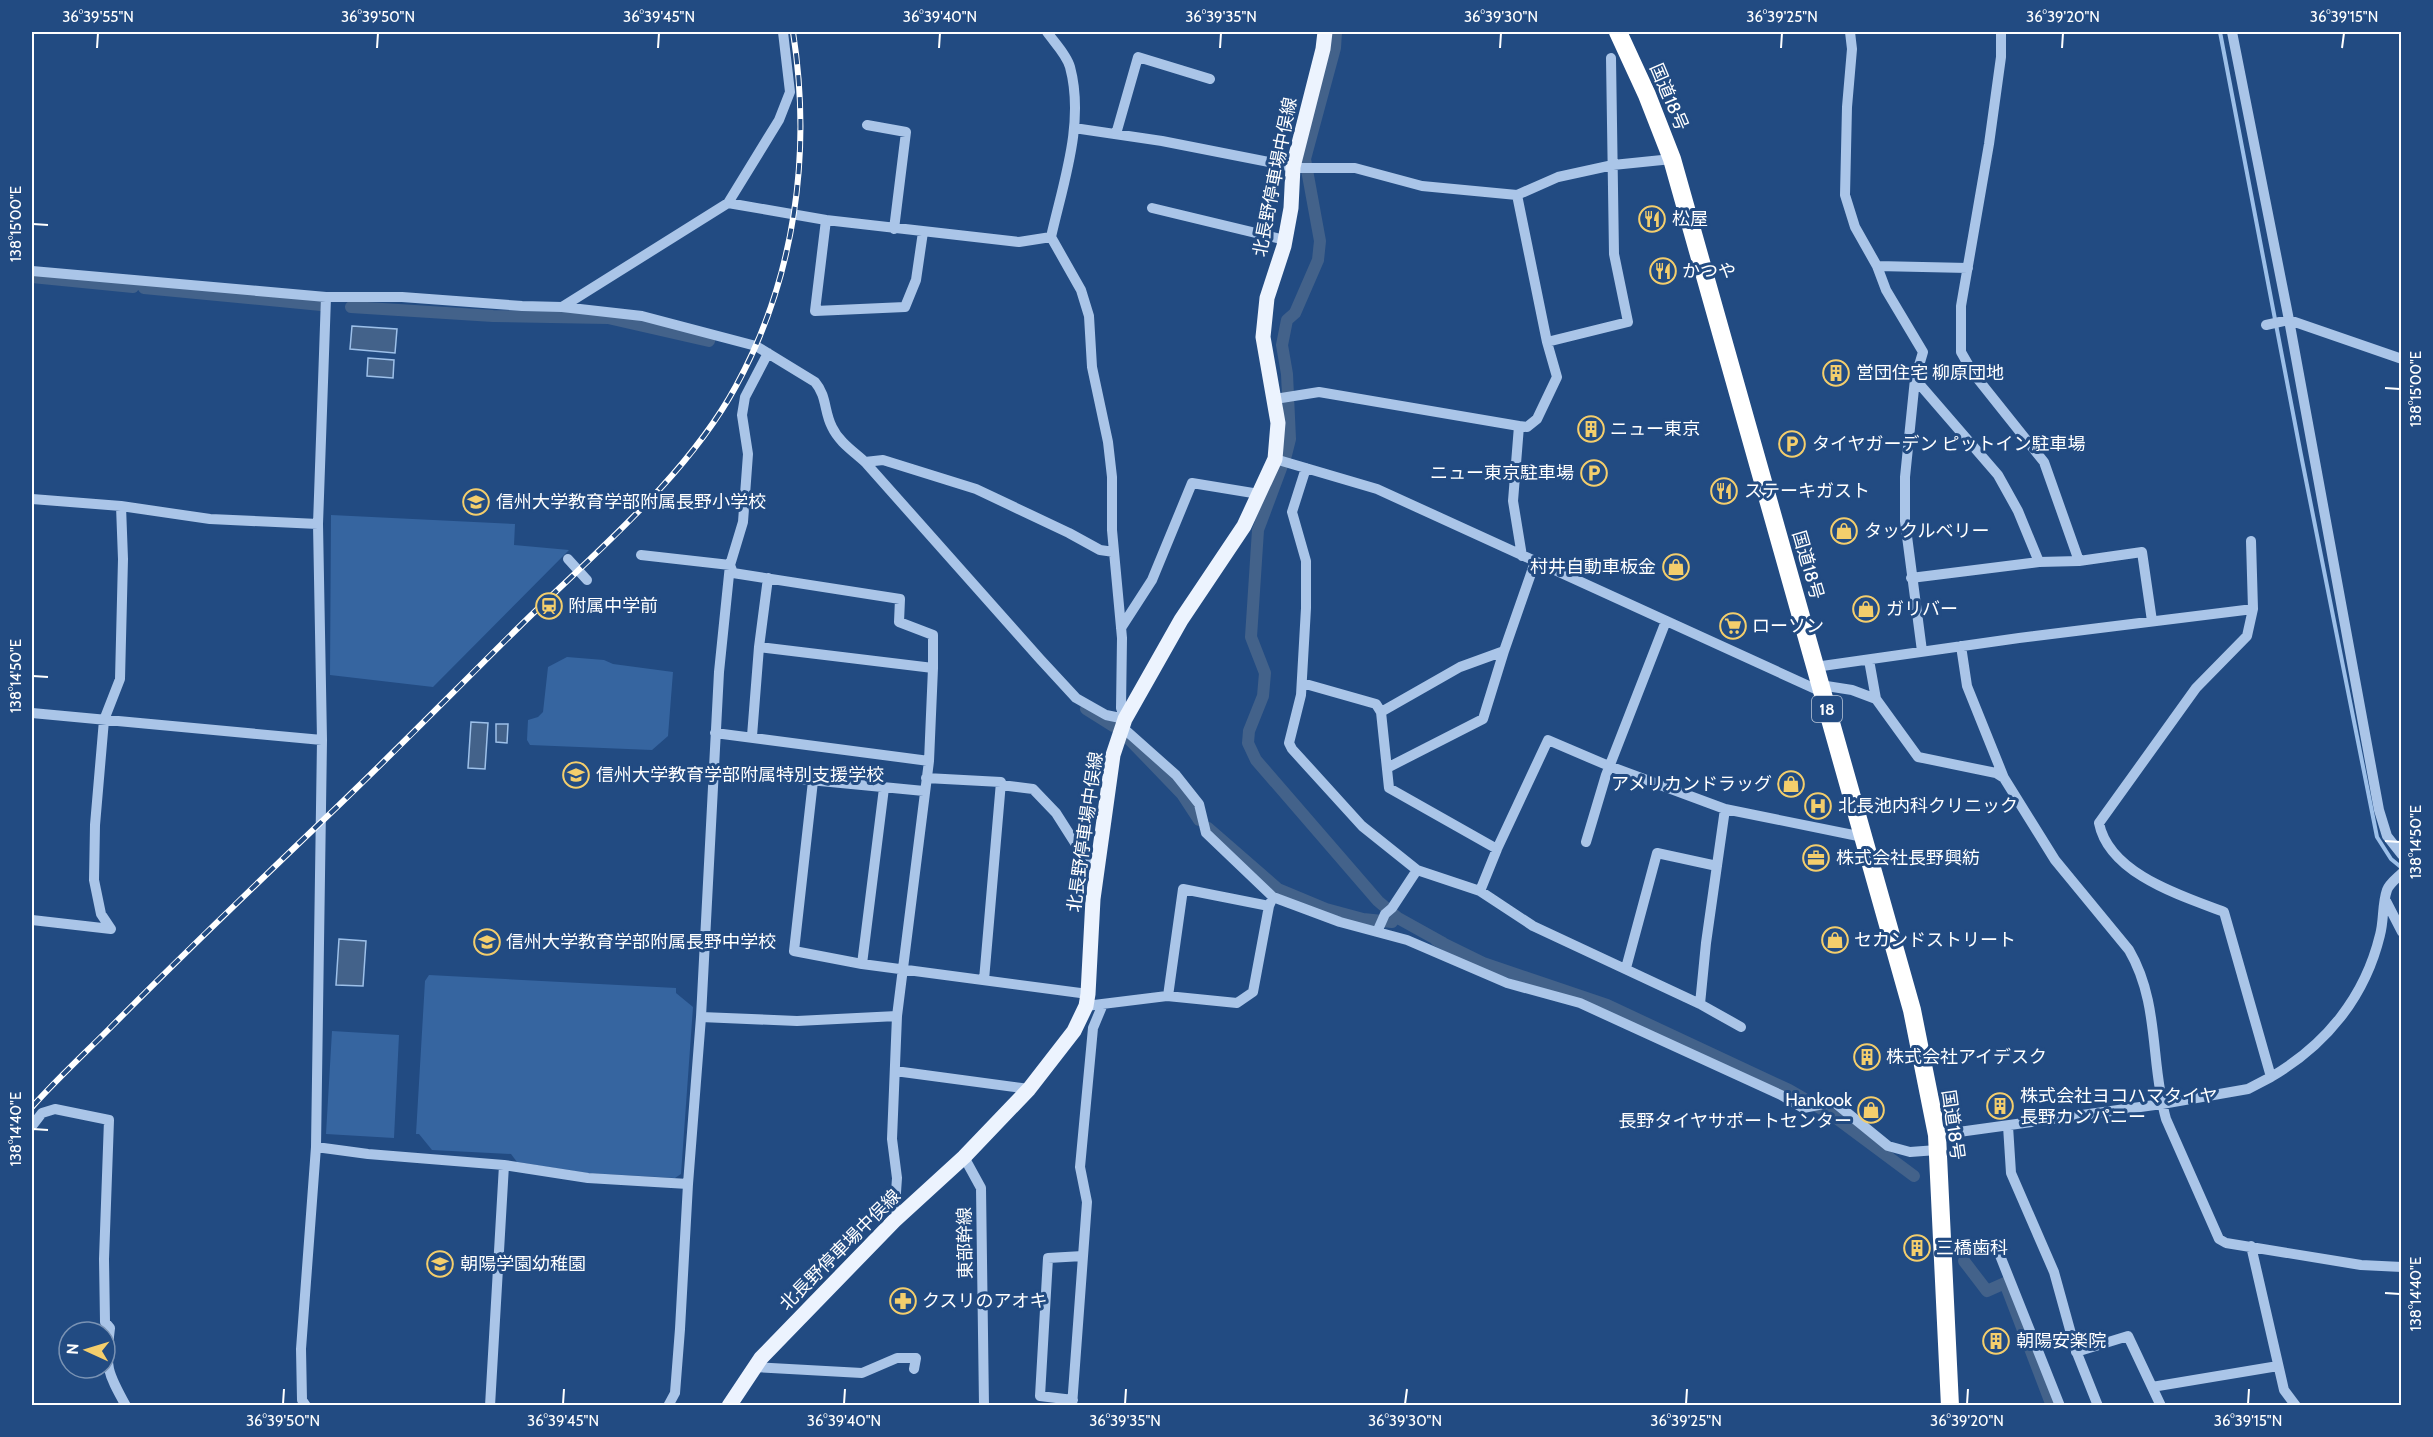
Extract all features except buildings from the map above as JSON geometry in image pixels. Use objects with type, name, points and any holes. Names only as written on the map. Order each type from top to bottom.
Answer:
[{"type":"highway","name":"国道18号","points":[[1617,32],[1647,94],[1672,159],[1911,1010],[1937,1142],[1950,1406]]},
{"type":"main road","name":"北長野停車場中俣線","points":[[729,1406],[760,1358],[894,1221],[964,1157],[1029,1089],[1074,1031],[1087,1000],[1093,898],[1098,859],[1113,755],[1124,723],[1181,620],[1244,526],[1277,459],[1278,423],[1283,397],[1263,336],[1268,298],[1285,240],[1296,167],[1323,49],[1324,32]]},
{"type":"street","points":[[562,307],[728,203],[779,120],[790,92],[783,32]]},
{"type":"street","points":[[1047,32],[1070,65],[1075,108],[1074,128],[1051,237],[1081,290],[1089,316],[1092,367],[1108,442],[1121,628],[1121,708],[1124,723]]},
{"type":"street","points":[[1850,32],[1852,49],[1847,107],[1845,195],[1856,227],[1877,266],[1886,290],[1923,352],[1915,379],[1905,477],[1905,521],[1922,651]]},
{"type":"street","points":[[2001,32],[2001,57],[1961,306],[1961,352],[1973,373],[2044,462],[2079,561]]},
{"type":"street","points":[[2232,32],[2379,810],[2387,836],[2402,855]]},
{"type":"street","points":[[1116,134],[1138,57],[1210,79]]},
{"type":"street","points":[[1547,342],[1628,322],[1614,254],[1611,58]]},
{"type":"street","points":[[867,125],[906,132],[894,229]]},
{"type":"street","points":[[1074,128],[1296,167],[1355,168],[1422,186],[1517,195],[1558,177],[1613,165],[1672,159]]},
{"type":"street","points":[[1283,397],[1319,392],[1527,427],[1537,419],[1557,377],[1547,342],[1517,195]]},
{"type":"street","points":[[728,203],[894,229],[1019,242],[1051,237]]},
{"type":"street","points":[[1152,208],[1285,240]]},
{"type":"street","points":[[826,220],[815,311],[905,307],[916,280],[923,232]]},
{"type":"street","points":[[1877,266],[1968,268]]},
{"type":"street","points":[[32,271],[326,297],[402,297],[562,307],[642,316],[756,346],[815,382],[822,391],[831,426],[841,441],[866,462],[1076,698],[1124,723],[1176,775],[1202,813],[1206,833],[1271,901]]},
{"type":"street","points":[[306,1406],[302,1400],[301,1349],[316,1147],[322,740],[318,524],[326,297]]},
{"type":"street","points":[[2266,325],[2286,321],[2402,359]]},
{"type":"street","points":[[669,1406],[675,1394],[701,1017],[715,733],[730,565],[743,522],[748,454],[742,415],[745,397],[768,353]]},
{"type":"street","points":[[1915,379],[1998,475],[2018,511],[2039,562]]},
{"type":"street","points":[[1519,426],[1513,501],[1522,556]]},
{"type":"street","points":[[1277,459],[1377,489],[1666,621],[1819,682],[1876,699]]},
{"type":"street","points":[[866,462],[883,460],[976,489],[1060,528],[1100,550],[1114,552]]},
{"type":"street","points":[[1306,468],[1292,512],[1306,561],[1302,695],[1289,743],[1292,749],[1362,826],[1417,870],[1480,891],[1533,926],[1626,968],[1741,1027]]},
{"type":"street","points":[[1121,628],[1152,580],[1192,483],[1259,494]]},
{"type":"street","points":[[32,499],[121,506],[210,519],[318,524]]},
{"type":"street","points":[[32,920],[111,929],[101,914],[94,880],[95,825],[104,720],[120,679],[123,559],[121,506]]},
{"type":"street","points":[[2251,541],[2253,609],[2247,636],[2196,688],[2099,823],[2101,835],[2117,857],[2157,886],[2224,912],[2271,1077]]},
{"type":"street","points":[[1911,578],[2039,562],[2079,561],[2142,552],[2152,621]]},
{"type":"street","points":[[641,555],[730,565]]},
{"type":"street","points":[[568,559],[587,580]]},
{"type":"street","points":[[1387,768],[1483,719],[1535,562]]},
{"type":"street","points":[[730,565],[733,573],[900,599],[899,622],[933,635],[929,761],[897,1016],[892,1139],[897,1178],[894,1221]]},
{"type":"street","points":[[752,736],[759,647],[768,578]]},
{"type":"street","points":[[1819,682],[1869,660],[1922,651],[2253,609]]},
{"type":"street","points":[[1586,842],[1609,766],[1666,621]]},
{"type":"street","points":[[1961,646],[1966,686],[2004,778],[2055,860],[2136,962],[2147,993],[2166,1119],[2219,1239],[2226,1243],[2361,1265],[2402,1267]]},
{"type":"street","points":[[759,647],[933,668]]},
{"type":"street","points":[[1381,712],[1461,667],[1504,651]]},
{"type":"street","points":[[1869,660],[1876,699],[1918,757],[1996,773],[2004,778]]},
{"type":"street","points":[[1302,683],[1376,704],[1381,712],[1389,788],[1497,849]]},
{"type":"street","points":[[32,713],[322,740]]},
{"type":"street","points":[[715,733],[752,736],[929,761]]},
{"type":"street","points":[[1480,891],[1548,740],[1609,766],[1725,809],[1863,837]]},
{"type":"street","points":[[789,778],[924,791]]},
{"type":"street","points":[[926,778],[1001,782],[1001,785],[1033,789],[1056,813],[1084,857],[1098,859]]},
{"type":"street","points":[[813,781],[794,951],[862,964],[984,980],[1103,1004],[1168,996],[1236,1003],[1253,992],[1271,901]]},
{"type":"street","points":[[984,980],[1001,785]]},
{"type":"street","points":[[862,964],[884,788]]},
{"type":"street","points":[[1700,1004],[1706,943],[1725,809]]},
{"type":"street","points":[[1626,968],[1657,853],[1717,866]]},
{"type":"street","points":[[1384,919],[1417,870]]},
{"type":"street","points":[[1168,996],[1183,889],[1271,901],[1340,922],[1384,919],[1407,940],[1507,983],[1580,1003],[1761,1086],[1803,1108],[1834,1102],[1888,1146],[1910,1152],[1937,1142],[2008,1126],[2248,1089],[2288,1068],[2330,1032],[2354,1000],[2371,967],[2381,933],[2387,889],[2400,874]]},
{"type":"street","points":[[2386,901],[2402,932]]},
{"type":"street","points":[[1083,1256],[1048,1258],[1040,1396],[1073,1403],[1087,1202],[1080,1167],[1093,1028],[1103,1004]]},
{"type":"street","points":[[701,1017],[797,1021],[897,1016]]},
{"type":"street","points":[[895,1071],[1029,1089]]},
{"type":"street","points":[[32,1126],[42,1113],[55,1109],[109,1120],[104,1259],[105,1322],[110,1328],[107,1361],[111,1379],[126,1406]]},
{"type":"street","points":[[2008,1126],[2011,1173],[2054,1272],[2076,1352],[2098,1406]]},
{"type":"street","points":[[316,1147],[368,1154],[504,1165],[588,1178],[688,1184]]},
{"type":"street","name":"東部幹線","points":[[964,1157],[981,1188],[984,1406]]},
{"type":"street","points":[[490,1406],[504,1165]]},
{"type":"street","points":[[2251,1246],[2277,1366],[2284,1390],[2296,1406]]},
{"type":"street","points":[[1999,1253],[2060,1406]]},
{"type":"street","points":[[2076,1352],[2128,1336],[2161,1406]]},
{"type":"street","points":[[754,1367],[862,1373],[897,1358],[916,1358],[914,1369]]},
{"type":"street","points":[[2152,1387],[2277,1366]]},
{"type":"shaded area","points":[[352,326],[397,329],[395,353],[350,349]]},
{"type":"shaded area","points":[[368,358],[394,360],[393,378],[367,376]]},
{"type":"shaded area","points":[[331,515],[515,524],[514,545],[569,550],[433,687],[330,675]]},
{"type":"shaded area","points":[[567,657],[604,660],[613,664],[673,672],[668,736],[652,750],[530,745],[527,740],[528,720],[538,717],[543,712],[548,667]]},
{"type":"shaded area","points":[[471,722],[488,723],[485,769],[468,768]]},
{"type":"shaded area","points":[[496,724],[508,724],[507,743],[496,742]]},
{"type":"shaded area","points":[[339,939],[366,941],[363,986],[336,985]]},
{"type":"shaded area","points":[[429,975],[676,988],[676,993],[693,1007],[681,1174],[675,1178],[587,1173],[517,1162],[511,1154],[432,1150],[419,1134],[416,1134],[425,981]]},
{"type":"shaded area","points":[[332,1031],[399,1035],[394,1138],[326,1134]]},
{"type":"waterway","points":[[1336,32],[1335,48],[1305,159],[1320,241],[1318,260],[1295,313],[1287,320],[1282,345],[1287,374],[1290,439],[1258,530],[1251,637],[1265,673],[1263,696],[1249,731],[1248,743],[1256,760],[1378,901],[1398,918],[1443,943]]},
{"type":"waterway","points":[[2220,32],[2377,837],[2391,859],[2402,868]]},
{"type":"waterway","points":[[32,277],[133,287]]},
{"type":"waterway","points":[[144,288],[321,305]]},
{"type":"waterway","points":[[351,307],[493,316],[608,318],[709,341]]},
{"type":"waterway","points":[[1086,709],[1113,726]]},
{"type":"waterway","points":[[1129,739],[1182,794],[1199,820]]},
{"type":"waterway","points":[[1208,828],[1278,889],[1326,909],[1363,919],[1392,922]]},
{"type":"waterway","points":[[1436,940],[1483,963],[1607,1005],[1789,1090],[1832,1115],[1914,1176]]},
{"type":"waterway","points":[[1964,1261],[1987,1291],[2005,1283],[2052,1406]]},
{"type":"railway","points":[[32,1107],[186,952],[636,514],[665,483],[715,420],[736,386],[756,345],[785,258],[794,214],[799,169],[800,123],[793,32]]},
{"type":"place","name":"松屋","points":[[1652,219]]},
{"type":"place","name":"かつや","points":[[1663,271]]},
{"type":"place","name":"営団住宅 柳原団地","points":[[1836,373]]},
{"type":"place","name":"ニュー東京","points":[[1591,429]]},
{"type":"place","name":"タイヤガーデン ピットイン駐車場","points":[[1792,444]]},
{"type":"place","name":"ニュー東京駐車場","points":[[1594,473]]},
{"type":"place","name":"ステーキガスト","points":[[1724,491]]},
{"type":"place","name":"信州大学教育学部附属長野小学校","points":[[476,502]]},
{"type":"place","name":"タックルベリー","points":[[1844,531]]},
{"type":"place","name":"村井自動車板金","points":[[1676,567]]},
{"type":"place","name":"附属中学前","points":[[549,606]]},
{"type":"place","name":"ガリバー","points":[[1866,609]]},
{"type":"place","name":"ローソン","points":[[1733,626]]},
{"type":"place","name":"信州大学教育学部附属特別支援学校","points":[[576,775]]},
{"type":"place","name":"アメリカンドラッグ","points":[[1791,784]]},
{"type":"place","name":"北長池内科クリニック","points":[[1818,806]]},
{"type":"place","name":"株式会社長野興紡","points":[[1816,858]]},
{"type":"place","name":"セカンドストリート","points":[[1835,940]]},
{"type":"place","name":"信州大学教育学部附属長野中学校","points":[[487,942]]},
{"type":"place","name":"株式会社アイデスク","points":[[1867,1057]]},
{"type":"place","name":"株式会社ヨコハマタイヤ 長野カンパニー","points":[[2000,1106]]},
{"type":"place","name":"Hankook 長野タイヤサポートセンター","points":[[1871,1110]]},
{"type":"place","name":"三橋歯科","points":[[1917,1248]]},
{"type":"place","name":"朝陽学園幼稚園","points":[[440,1264]]},
{"type":"place","name":"クスリのアオキ","points":[[903,1301]]},
{"type":"place","name":"朝陽安楽院","points":[[1996,1341]]}]
